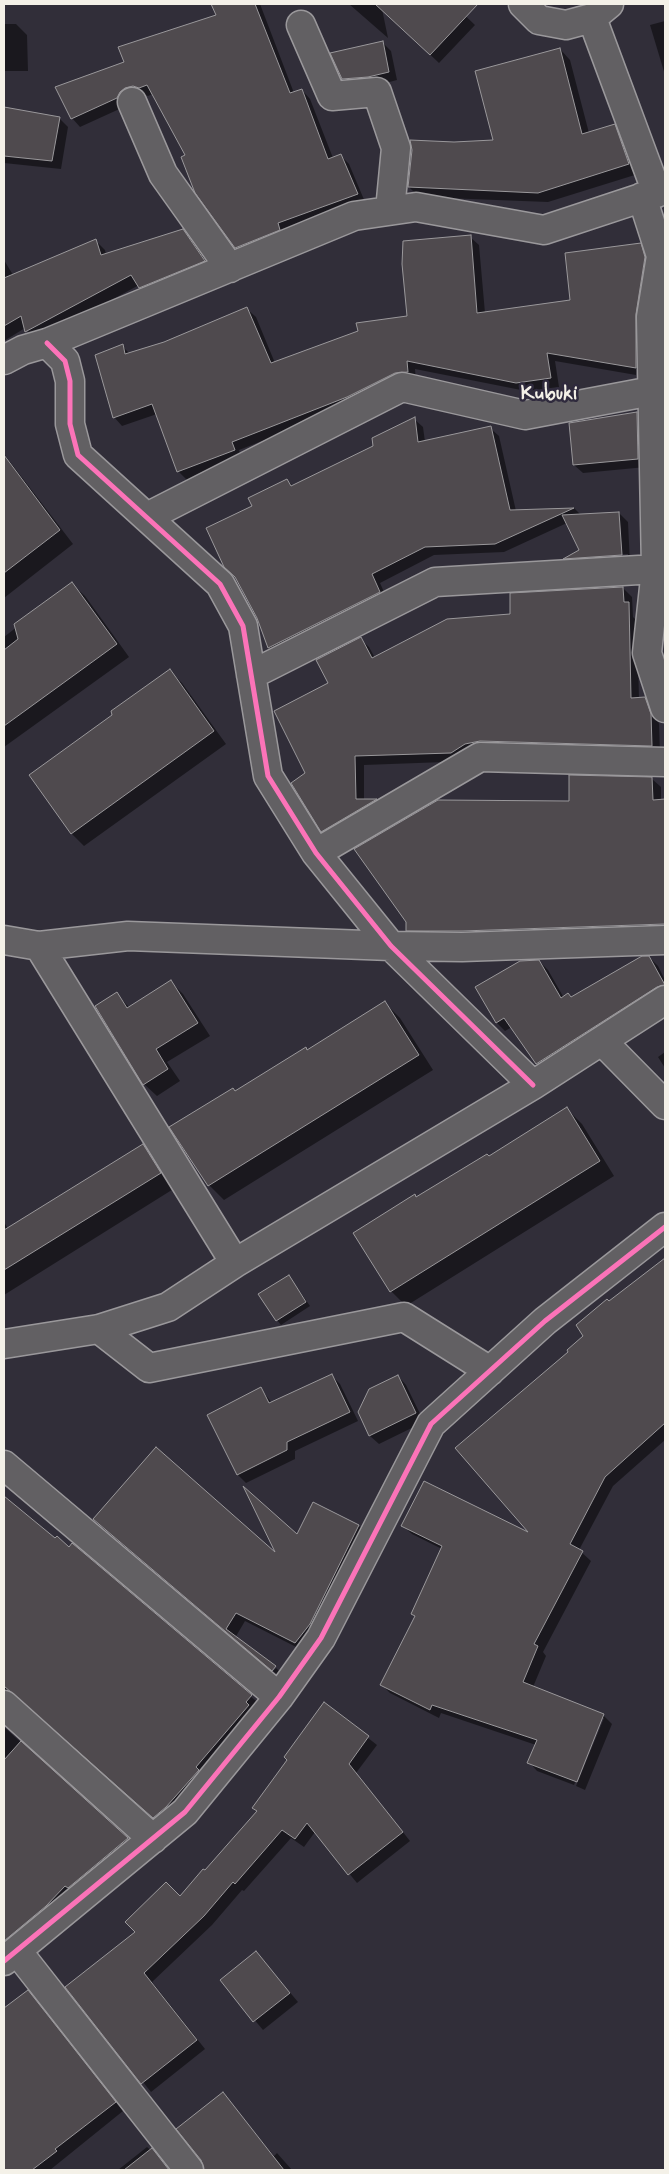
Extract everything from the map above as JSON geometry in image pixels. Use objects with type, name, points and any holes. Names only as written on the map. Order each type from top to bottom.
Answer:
[{"type":"street","points":[[523,4],[539,20],[566,24],[600,11],[655,194],[661,256],[661,287],[651,317],[652,391],[660,523],[647,653],[665,708]]},
{"type":"street","points":[[301,25],[332,96],[377,92],[396,148],[390,210]]},
{"type":"street","points":[[132,102],[163,174],[230,268]]},
{"type":"street","points":[[4,360],[23,350],[47,343],[354,216],[416,207],[544,230],[655,194]]},
{"type":"street","points":[[47,343],[65,361],[70,382],[70,424],[78,455],[220,584],[243,626],[268,776],[316,853],[391,946],[533,1085]]},
{"type":"street","points":[[147,517],[402,387],[525,415],[652,391]]},
{"type":"street","points":[[251,675],[435,582],[656,569]]},
{"type":"street","points":[[316,853],[480,758],[665,762]]},
{"type":"street","points":[[4,940],[39,946],[128,936],[462,947],[665,940]]},
{"type":"street","points":[[39,946],[235,1263]]},
{"type":"street","points":[[4,1344],[99,1329],[168,1307],[235,1263],[533,1085],[665,1000]]},
{"type":"street","points":[[602,1040],[665,1105]]},
{"type":"street","points":[[189,2170],[10,1956],[185,1812],[279,1697],[321,1638],[431,1424],[545,1321],[665,1227]]},
{"type":"street","points":[[99,1329],[149,1368],[404,1317],[490,1371]]},
{"type":"street","points":[[4,1465],[279,1697]]},
{"type":"street","points":[[4,1705],[153,1839]]},
{"type":"building","points":[[211,4],[255,4],[290,93],[302,89],[328,159],[341,154],[358,194],[278,223],[280,230],[235,248],[195,193],[181,157],[185,155],[147,85],[139,88],[133,86],[125,88],[117,98],[71,119],[55,87],[124,62],[118,47],[216,15]]},
{"type":"building","points":[[375,4],[478,4],[430,55]]},
{"type":"building","points":[[383,41],[389,72],[368,77],[342,79],[330,53]]},
{"type":"building","points":[[560,48],[582,134],[615,124],[629,164],[538,193],[408,187],[412,150],[410,140],[454,142],[493,140],[475,71]]},
{"type":"building","points":[[4,107],[60,117],[52,161],[4,156]]},
{"type":"building","points":[[183,229],[205,261],[139,288],[131,275],[25,332],[21,316],[4,326],[4,278],[96,239],[101,255]]},
{"type":"building","points":[[471,235],[477,313],[570,300],[565,253],[641,243],[645,257],[636,314],[636,368],[547,353],[551,378],[516,383],[407,361],[408,372],[395,373],[347,397],[232,442],[235,450],[177,472],[152,404],[113,418],[95,355],[123,344],[125,354],[164,342],[247,307],[271,363],[358,331],[356,323],[407,316],[402,264],[403,241]]},
{"type":"building","points":[[637,412],[638,459],[573,465],[569,423]]},
{"type":"building","points":[[415,417],[418,442],[491,426],[510,510],[574,508],[495,544],[425,547],[372,574],[380,592],[268,648],[257,618],[235,577],[224,567],[206,528],[252,506],[248,498],[287,479],[291,486],[373,446],[372,438]]},
{"type":"building","points":[[4,455],[60,530],[4,573]]},
{"type":"building","points":[[619,512],[622,555],[563,559],[579,550],[562,515]]},
{"type":"building","points":[[72,582],[117,644],[4,726],[4,650],[18,639],[14,624]]},
{"type":"building","points":[[623,587],[624,602],[629,602],[631,698],[645,697],[651,714],[652,746],[480,741],[465,744],[451,753],[355,756],[356,799],[377,799],[321,832],[291,783],[305,773],[274,711],[328,683],[316,660],[361,637],[372,658],[447,619],[510,614],[510,593]]},
{"type":"building","points":[[170,669],[214,731],[71,834],[29,775],[112,715],[111,711]]},
{"type":"building","points":[[569,775],[652,777],[653,800],[665,799],[665,924],[462,931],[406,931],[406,922],[354,849],[438,800],[569,801]]},
{"type":"building","points":[[642,956],[649,956],[665,985],[657,987],[536,1064],[504,1018],[496,1023],[475,987],[520,961],[539,960],[561,998],[568,993],[571,997]]},
{"type":"building","points":[[171,980],[198,1023],[156,1049],[168,1069],[143,1085],[95,1006],[117,992],[127,1008]]},
{"type":"building","points":[[385,1001],[419,1055],[208,1186],[169,1127],[233,1088],[235,1091],[306,1047],[307,1050]]},
{"type":"building","points":[[567,1107],[600,1161],[390,1292],[353,1233],[415,1194],[416,1197],[487,1154],[489,1156]]},
{"type":"building","points":[[143,1144],[161,1173],[4,1270],[4,1230]]},
{"type":"building","points":[[665,1258],[665,1423],[605,1477],[570,1544],[583,1551],[534,1644],[538,1646],[523,1682],[604,1714],[577,1782],[527,1763],[537,1740],[432,1705],[430,1710],[380,1685],[415,1616],[411,1614],[442,1546],[401,1526],[424,1481],[528,1532],[455,1448],[568,1352],[567,1350],[583,1336],[576,1325],[607,1299],[609,1301]]},
{"type":"building","points":[[289,1275],[306,1302],[276,1321],[258,1294]]},
{"type":"building","points":[[332,1374],[350,1412],[287,1442],[287,1450],[237,1475],[207,1415],[261,1387],[269,1403]]},
{"type":"building","points":[[398,1375],[416,1413],[369,1436],[358,1412],[369,1389]]},
{"type":"building","points":[[156,1447],[275,1552],[243,1486],[297,1534],[313,1502],[359,1525],[310,1624],[295,1643],[236,1613],[226,1629],[276,1666],[272,1671],[93,1519]]},
{"type":"building","points":[[4,1496],[55,1538],[57,1536],[69,1547],[72,1543],[252,1695],[246,1702],[249,1705],[196,1767],[199,1770],[166,1807],[153,1818],[4,1686]]},
{"type":"building","points":[[324,1702],[369,1736],[349,1764],[403,1832],[348,1875],[307,1823],[295,1839],[282,1830],[235,1884],[233,1882],[204,1916],[144,1973],[197,2040],[141,2084],[65,1987],[135,1932],[125,1922],[166,1882],[180,1896],[203,1869],[205,1870],[257,1811],[252,1808],[287,1760],[284,1757]]},
{"type":"building","points":[[21,1741],[128,1838],[68,1888],[65,1886],[46,1906],[4,1941],[4,1760]]},
{"type":"building","points":[[256,1951],[290,1993],[253,2022],[220,1980]]},
{"type":"building","points":[[28,1990],[116,2102],[55,2149],[57,2151],[32,2170],[4,2170],[4,2008]]},
{"type":"building","points":[[223,2092],[284,2170],[204,2170],[201,2160],[176,2129]]},
{"type":"building","points":[[152,2148],[169,2170],[124,2170]]},
{"type":"cycle path","points":[[47,343],[65,361],[70,381],[70,424],[78,455],[220,584],[243,626],[268,776],[316,853],[391,946],[533,1085]]},
{"type":"cycle path","points":[[4,1961],[185,1812],[279,1697],[321,1638],[431,1424],[545,1321],[665,1227]]},
{"type":"district","name":"Kubuki","points":[[549,395]]}]
